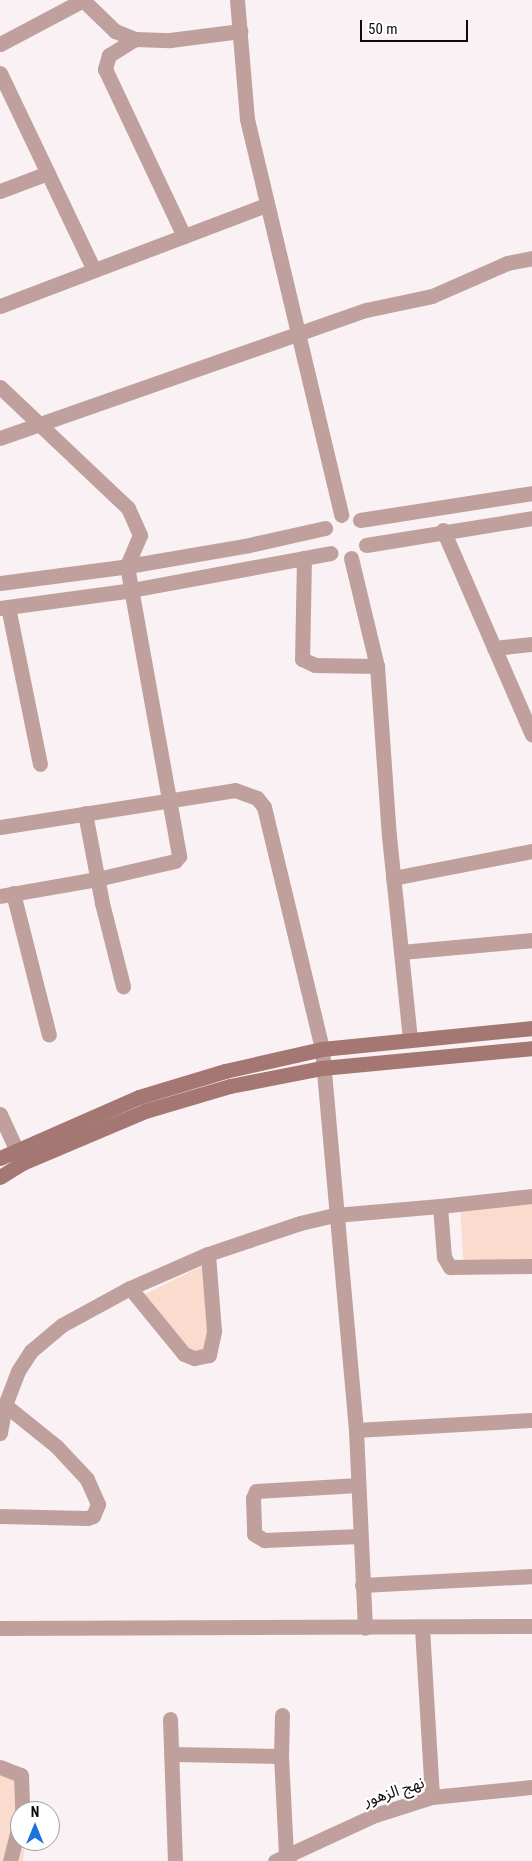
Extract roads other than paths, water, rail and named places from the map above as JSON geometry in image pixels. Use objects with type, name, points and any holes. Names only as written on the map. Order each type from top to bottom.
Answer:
[{"type":"street","points":[[0,44],[82,0],[115,31],[134,39],[170,40],[240,31]]},
{"type":"street","points":[[237,0],[247,119],[341,515]]},
{"type":"street","points":[[134,39],[110,55],[105,69],[184,236]]},
{"type":"street","points":[[0,73],[94,270]]},
{"type":"street","points":[[0,191],[48,173]]},
{"type":"street","points":[[0,306],[266,205]]},
{"type":"street","points":[[0,438],[366,310],[432,296],[500,266],[532,258]]},
{"type":"street","points":[[0,387],[128,508],[140,535],[127,566],[178,859],[97,880],[7,895],[49,1035]]},
{"type":"street","points":[[341,515],[360,520],[532,493]]},
{"type":"street","points":[[0,583],[127,566],[249,545],[325,528],[341,515]]},
{"type":"street","points":[[351,558],[366,545],[443,530],[532,518]]},
{"type":"street","points":[[360,520],[368,532],[366,545]]},
{"type":"street","points":[[325,528],[324,542],[331,553]]},
{"type":"street","points":[[443,530],[532,735]]},
{"type":"street","points":[[40,764],[4,607],[132,590],[331,553],[351,558]]},
{"type":"street","points":[[304,558],[302,660],[315,664],[378,666]]},
{"type":"street","points":[[351,558],[378,666],[393,878],[410,1038]]},
{"type":"street","points":[[494,648],[532,644]]},
{"type":"street","points":[[0,827],[235,790],[257,798],[264,807],[322,1049],[335,1215],[356,1430],[365,1628]]},
{"type":"street","points":[[85,813],[97,880],[123,986]]},
{"type":"street","points":[[393,878],[532,851]]},
{"type":"street","points":[[401,952],[532,940]]},
{"type":"street","points":[[0,1158],[17,1148],[139,1097],[226,1071],[322,1049],[410,1038],[532,1028]]},
{"type":"street","points":[[0,1177],[22,1163],[145,1111],[230,1086],[322,1068],[532,1048]]},
{"type":"street","points":[[0,1114],[17,1148],[22,1163]]},
{"type":"street","points":[[0,1434],[5,1405],[18,1371],[31,1351],[62,1325],[130,1288],[208,1254],[300,1223],[335,1215],[532,1196]]},
{"type":"street","points":[[440,1206],[444,1257],[450,1267],[456,1269],[532,1266]]},
{"type":"street","points":[[130,1288],[184,1354],[194,1358],[210,1355],[214,1332],[208,1254]]},
{"type":"street","points":[[0,1516],[87,1518],[94,1516],[98,1504],[87,1479],[56,1446],[5,1405]]},
{"type":"street","points":[[356,1430],[532,1420]]},
{"type":"street","points":[[358,1486],[256,1490],[253,1498],[254,1534],[264,1540],[360,1536]]},
{"type":"street","points":[[362,1585],[532,1576]]},
{"type":"street","points":[[0,1628],[422,1628],[532,1626]]},
{"type":"street","points":[[422,1628],[432,1797]]},
{"type":"street","points":[[282,1715],[283,1859]]},
{"type":"street","points":[[170,1719],[175,1861]]},
{"type":"street","points":[[171,1754],[281,1756]]},
{"type":"street","points":[[0,1767],[21,1774],[22,1801]]},
{"type":"street","name":"نهج الزهور","points":[[283,1859],[375,1815],[432,1797],[532,1787]]}]
